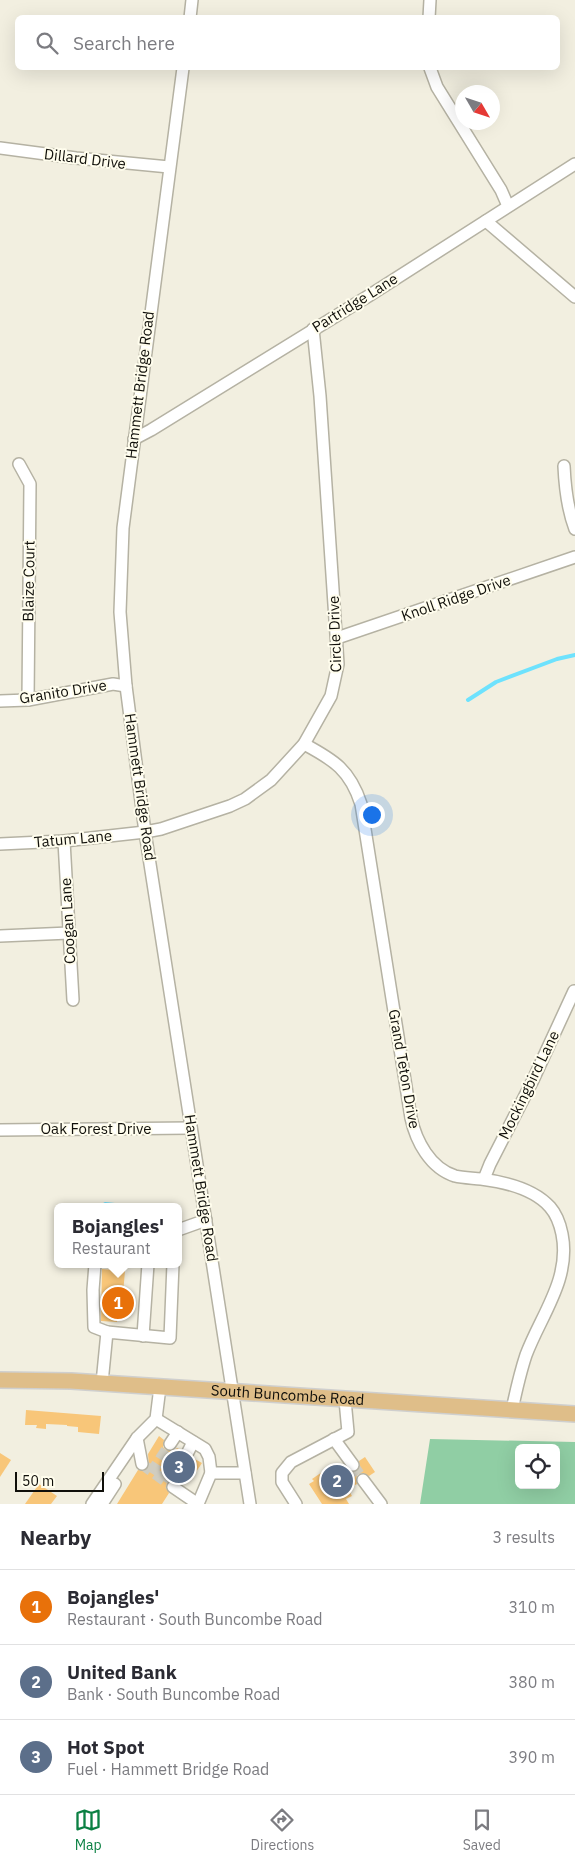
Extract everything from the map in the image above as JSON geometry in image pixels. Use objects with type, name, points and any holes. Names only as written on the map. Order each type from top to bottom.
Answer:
[{"type":"main road","name":"South Buncombe Road","points":[[0,1380],[102,1383],[575,1414]]},
{"type":"street","points":[[190,15],[192,0]]},
{"type":"street","points":[[429,15],[430,0]]},
{"type":"street","name":"Hammett Bridge Road","points":[[183,70],[122,528],[120,612],[126,686],[145,832],[250,1504]]},
{"type":"street","points":[[431,70],[437,87],[501,190],[508,206]]},
{"type":"street","name":"Dillard Drive","points":[[0,148],[169,167]]},
{"type":"street","name":"Partridge Lane","points":[[134,439],[575,164]]},
{"type":"street","points":[[486,221],[575,298]]},
{"type":"street","name":"Circle Drive","points":[[145,832],[196,817],[245,799],[271,780],[304,744],[334,688],[338,664],[337,638],[313,329]]},
{"type":"street","name":"Blaize Court","points":[[19,464],[30,484],[28,700]]},
{"type":"street","points":[[564,466],[565,491],[569,514],[575,529]]},
{"type":"street","name":"Knoll Ridge Drive","points":[[337,638],[575,557]]},
{"type":"street","name":"Granito Drive","points":[[0,701],[28,700],[113,684],[126,686]]},
{"type":"street","name":"Grand Teton Drive","points":[[304,744],[338,764],[352,781],[361,804],[392,1008],[411,1118],[416,1136],[431,1160],[442,1170],[455,1176],[484,1179],[522,1188],[542,1199],[557,1217],[564,1244],[564,1262],[560,1281],[526,1356],[512,1410]]},
{"type":"street","name":"Tatum Lane","points":[[0,844],[64,841],[145,832]]},
{"type":"street","name":"Coogan Lane","points":[[64,841],[73,1000]]},
{"type":"street","points":[[0,936],[69,933]]},
{"type":"street","name":"Mockingbird Lane","points":[[484,1179],[574,991]]},
{"type":"street","name":"Oak Forest Drive","points":[[0,1130],[191,1128]]},
{"type":"street","points":[[182,1229],[206,1220]]},
{"type":"street","points":[[95,1268],[94,1327],[108,1332],[170,1338],[173,1268]]},
{"type":"street","points":[[143,1336],[148,1268]]},
{"type":"street","points":[[102,1383],[108,1332]]},
{"type":"street","points":[[92,1504],[137,1438],[156,1419],[160,1387]]},
{"type":"street","points":[[296,1504],[282,1482],[282,1473],[291,1462],[348,1432],[345,1400]]},
{"type":"street","points":[[156,1419],[206,1449],[209,1457],[212,1473],[198,1504],[173,1487]]},
{"type":"street","points":[[170,1444],[178,1432]]},
{"type":"street","points":[[137,1438],[142,1464]]},
{"type":"street","points":[[334,1439],[353,1465]]},
{"type":"street","points":[[187,1454],[193,1442]]},
{"type":"street","points":[[102,1504],[124,1470],[124,1458]]},
{"type":"street","points":[[212,1473],[245,1473]]},
{"type":"street","points":[[363,1480],[381,1504]]},
{"type":"green space","points":[[430,1439],[575,1442],[575,1504],[420,1504]]},
{"type":"building","points":[[102,1269],[125,1271],[122,1305],[119,1305],[117,1322],[101,1321]]},
{"type":"building","points":[[26,1410],[101,1416],[99,1434],[78,1432],[78,1427],[67,1425],[46,1424],[46,1429],[36,1428],[37,1425],[25,1425]]},
{"type":"building","points":[[159,1436],[164,1440],[163,1447],[166,1450],[173,1451],[177,1448],[181,1450],[180,1455],[183,1460],[188,1461],[193,1458],[202,1463],[190,1481],[180,1475],[177,1481],[170,1480],[167,1482],[166,1487],[169,1493],[162,1504],[117,1504],[138,1470],[144,1471],[149,1467],[148,1454]]},
{"type":"building","points":[[0,1453],[11,1460],[0,1477]]},
{"type":"building","points":[[365,1457],[375,1472],[369,1476],[363,1473],[358,1474],[356,1478],[357,1484],[348,1489],[352,1496],[346,1499],[349,1504],[322,1504],[309,1484],[314,1481],[312,1479],[328,1468],[330,1472],[336,1468],[339,1474],[347,1469],[350,1472],[357,1471],[360,1468],[359,1461]]},
{"type":"building","points":[[39,1484],[57,1496],[51,1504],[25,1504]]},
{"type":"waterway","points":[[468,700],[496,682],[557,659],[575,655]]},
{"type":"tunnel","points":[[151,1473],[170,1444]]},
{"type":"tunnel","points":[[168,1484],[187,1454]]},
{"type":"tunnel","points":[[142,1464],[173,1487]]},
{"type":"tunnel","points":[[353,1465],[363,1480]]},
{"type":"place","name":"Bojangles'","points":[[118,1303]]},
{"type":"place","name":"Hot Spot","points":[[179,1467]]},
{"type":"place","name":"United Bank","points":[[337,1481]]}]
